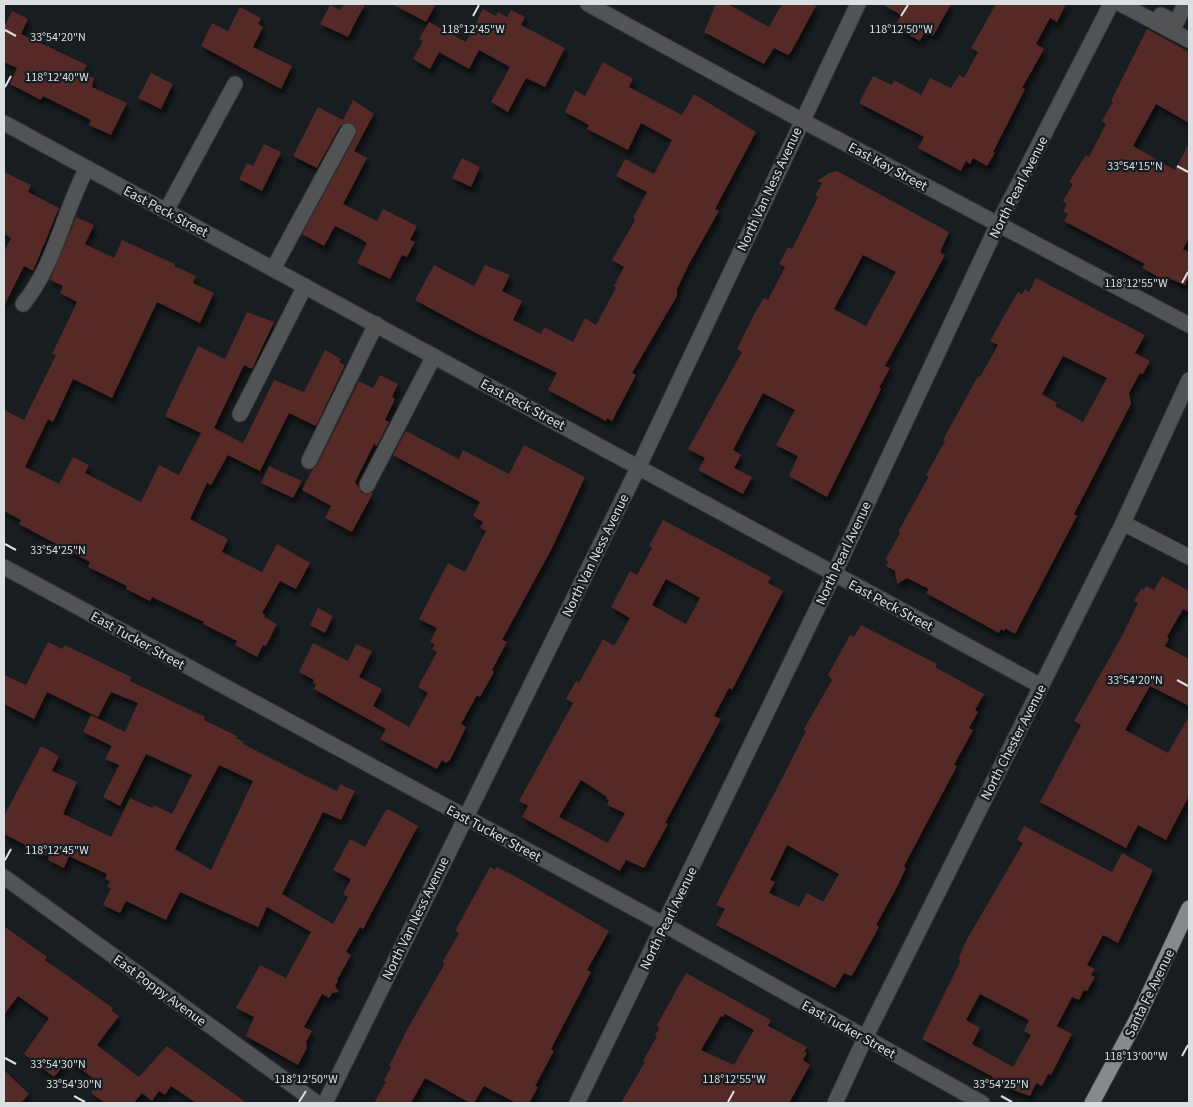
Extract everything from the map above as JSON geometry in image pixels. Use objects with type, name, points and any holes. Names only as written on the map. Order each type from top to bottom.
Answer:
[{"type":"main road","name":"Santa Fe Avenue","points":[[1092,1103],[1137,1019],[1189,908]]},
{"type":"street","name":"East Kay Street","points":[[588,4],[801,120],[1189,325]]},
{"type":"street","name":"North Van Ness Avenue","points":[[325,1103],[639,466],[801,120],[858,4]]},
{"type":"street","name":"North Pearl Avenue","points":[[577,1103],[834,574],[998,224],[1111,4]]},
{"type":"street","points":[[1122,4],[1189,40]]},
{"type":"street","points":[[1140,4],[1176,23],[1186,4]]},
{"type":"street","points":[[166,211],[235,84]]},
{"type":"street","name":"East Peck Street","points":[[4,123],[639,466],[1041,686]]},
{"type":"street","points":[[273,269],[348,131]]},
{"type":"street","points":[[23,304],[47,267],[72,196],[87,168]]},
{"type":"street","points":[[240,414],[305,286]]},
{"type":"street","points":[[309,461],[376,324]]},
{"type":"street","points":[[367,485],[434,356]]},
{"type":"street","name":"North Chester Avenue","points":[[835,1103],[865,1038],[1124,523],[1189,380]]},
{"type":"street","points":[[1124,523],[1189,557]]},
{"type":"street","name":"East Tucker Street","points":[[4,567],[464,818],[665,925],[982,1103]]},
{"type":"street","name":"East Poppy Avenue","points":[[4,876],[317,1103]]},
{"type":"building","points":[[344,4],[365,4],[348,37],[320,24],[330,5],[340,10]]},
{"type":"building","points":[[392,4],[436,4],[426,22]]},
{"type":"building","points":[[716,4],[728,4],[769,27],[782,4],[817,4],[791,52],[788,55],[774,48],[764,64],[704,32]]},
{"type":"building","points":[[882,4],[951,4],[933,36],[925,32],[920,41],[895,27],[901,15]]},
{"type":"building","points":[[996,4],[1066,4],[1057,22],[1050,18],[1036,44],[1044,49],[1022,88],[1025,89],[987,166],[973,158],[970,164],[966,161],[961,171],[918,148],[924,137],[859,103],[873,76],[892,85],[894,80],[921,95],[930,78],[951,88],[959,75],[964,78],[978,52],[971,48]]},
{"type":"building","points":[[240,7],[261,18],[258,24],[263,27],[253,47],[292,66],[281,89],[201,46],[212,23],[228,31]]},
{"type":"building","points":[[483,9],[496,16],[498,12],[507,17],[511,10],[525,17],[521,25],[565,48],[545,87],[526,78],[508,112],[491,102],[510,67],[479,50],[469,69],[439,52],[430,69],[413,59],[423,41],[419,39],[429,22],[466,42]]},
{"type":"building","points":[[12,11],[28,19],[21,34],[87,65],[83,73],[94,78],[92,87],[127,103],[111,135],[89,125],[91,120],[43,96],[41,100],[10,84],[17,68],[4,62],[4,27]]},
{"type":"building","points":[[1147,29],[1189,52],[1189,123],[1156,104],[1133,146],[1175,170],[1189,143],[1189,238],[1183,249],[1189,252],[1189,276],[1185,285],[1166,277],[1164,280],[1142,268],[1145,264],[1064,221],[1068,214],[1063,211],[1067,204],[1063,201],[1073,184],[1069,182],[1086,155],[1089,157],[1106,124],[1102,121],[1113,102],[1111,101]]},
{"type":"building","points":[[603,62],[633,79],[629,87],[682,115],[694,94],[756,132],[715,209],[719,211],[689,264],[677,289],[677,296],[632,373],[636,375],[612,421],[607,418],[606,421],[548,390],[557,373],[415,300],[434,265],[474,286],[485,265],[510,275],[502,291],[522,301],[513,320],[541,334],[544,327],[573,342],[585,318],[596,325],[616,288],[614,286],[624,267],[612,260],[635,220],[633,218],[647,192],[616,176],[625,159],[654,174],[672,140],[641,123],[628,150],[587,129],[589,125],[565,112],[575,90],[585,96]]},
{"type":"building","points":[[151,73],[173,84],[161,109],[138,98]]},
{"type":"building","points":[[353,100],[374,114],[354,151],[367,158],[343,204],[377,221],[383,209],[417,226],[410,240],[415,242],[407,257],[402,255],[390,279],[357,263],[367,243],[359,238],[335,226],[324,246],[302,234],[356,135],[356,127],[348,122],[340,126],[317,168],[293,156],[318,107],[343,120]]},
{"type":"building","points":[[264,144],[281,152],[262,191],[239,179],[247,163],[253,166]]},
{"type":"building","points":[[462,158],[480,167],[471,187],[452,178]]},
{"type":"building","points":[[837,171],[949,232],[941,250],[941,253],[945,255],[885,366],[890,368],[879,388],[881,389],[827,497],[789,476],[798,456],[776,445],[795,410],[763,393],[733,450],[741,455],[734,468],[752,477],[743,494],[698,470],[705,458],[688,449],[742,352],[737,349],[756,311],[764,298],[768,300],[785,267],[779,264],[788,247],[792,249],[818,197],[815,196],[822,183],[817,181],[829,173]],"holes":[[[863,255],[896,272],[866,326],[834,309]]]},
{"type":"building","points":[[4,172],[31,185],[28,192],[59,208],[33,271],[24,266],[4,306],[4,252],[11,238],[4,234]]},
{"type":"building","points":[[76,217],[94,225],[85,244],[114,258],[122,240],[175,264],[174,266],[196,276],[193,283],[214,293],[200,323],[157,302],[112,398],[73,379],[53,422],[48,419],[25,467],[59,484],[73,457],[89,465],[85,473],[141,502],[159,465],[179,475],[201,433],[165,416],[198,346],[225,359],[247,312],[274,322],[252,369],[244,365],[214,428],[243,443],[274,380],[304,392],[325,350],[341,359],[339,362],[345,365],[316,426],[289,413],[260,471],[228,455],[211,485],[207,483],[190,519],[228,539],[222,552],[262,572],[277,544],[310,563],[296,589],[280,581],[262,613],[265,615],[264,617],[277,624],[266,646],[263,645],[257,657],[235,645],[237,641],[203,624],[204,622],[152,597],[150,601],[126,589],[127,586],[88,567],[90,562],[19,524],[21,520],[4,511],[4,410],[24,420],[56,355],[52,354],[77,302],[60,293],[63,286],[50,280]]},
{"type":"building","points":[[1036,278],[1145,335],[1135,353],[1150,361],[1143,374],[1140,373],[1129,393],[1131,404],[1074,514],[1077,516],[1015,634],[1005,628],[1004,631],[1001,629],[999,633],[926,593],[929,589],[907,578],[897,584],[895,571],[886,566],[888,561],[885,560],[929,476],[926,475],[945,441],[943,440],[978,376],[980,377],[998,345],[990,341],[1018,292],[1022,294],[1025,289],[1029,292]],"holes":[[[1063,356],[1107,378],[1083,422],[1055,406],[1057,403],[1042,394]]]},
{"type":"building","points":[[380,375],[398,384],[392,397],[395,399],[385,420],[389,422],[377,446],[374,444],[355,482],[362,493],[373,493],[352,532],[325,518],[331,506],[302,490],[312,470],[317,465],[359,381],[373,388]]},
{"type":"building","points":[[406,431],[459,459],[463,450],[509,474],[524,445],[585,477],[552,548],[502,640],[507,642],[492,670],[494,672],[480,697],[477,695],[461,724],[466,727],[450,760],[446,763],[442,760],[437,769],[380,739],[386,729],[314,689],[316,684],[313,683],[314,680],[299,672],[313,643],[348,661],[356,644],[372,651],[359,677],[382,689],[373,706],[409,727],[428,693],[418,687],[437,652],[432,649],[435,644],[430,642],[437,628],[419,619],[448,563],[465,572],[486,531],[480,528],[483,522],[473,516],[480,502],[393,455]]},
{"type":"building","points":[[269,466],[302,481],[293,498],[261,483]]},
{"type":"building","points":[[663,520],[771,577],[768,583],[783,591],[732,690],[729,688],[714,716],[721,719],[665,823],[668,824],[644,868],[626,860],[620,871],[522,817],[528,806],[519,801],[573,703],[566,699],[576,681],[579,683],[603,639],[614,646],[630,618],[611,607],[630,571],[637,575],[652,548],[649,546]],"holes":[[[666,579],[700,598],[686,624],[652,605]],[[581,780],[607,797],[606,799],[609,800],[607,805],[625,813],[608,843],[559,817]]]},
{"type":"building","points":[[1162,576],[1189,591],[1189,612],[1183,609],[1167,637],[1169,639],[1165,646],[1189,659],[1189,706],[1150,686],[1125,730],[1168,753],[1189,716],[1189,796],[1166,840],[1138,825],[1126,848],[1040,802],[1081,725],[1074,721],[1122,636],[1138,603],[1134,601],[1141,589],[1144,590],[1146,586],[1154,590]]},
{"type":"building","points":[[318,608],[333,616],[325,633],[310,625]]},
{"type":"building","points":[[861,625],[937,664],[935,667],[984,694],[975,710],[978,712],[969,728],[973,730],[954,765],[957,766],[904,866],[906,868],[876,925],[879,927],[853,974],[851,976],[844,973],[835,988],[716,925],[725,909],[716,905],[806,731],[804,729],[832,680],[828,675],[850,635],[854,637]],"holes":[[[787,845],[839,874],[823,902],[807,893],[799,907],[769,893],[775,882],[770,880]]]},
{"type":"building","points":[[48,642],[62,649],[65,645],[131,677],[130,681],[205,717],[204,720],[237,736],[236,738],[244,742],[243,744],[308,777],[337,791],[340,784],[355,791],[341,820],[323,812],[282,894],[333,924],[348,897],[343,894],[351,879],[333,870],[350,839],[365,847],[386,810],[390,810],[418,826],[363,929],[360,927],[346,952],[351,955],[335,986],[339,992],[332,993],[329,998],[322,994],[304,1027],[312,1031],[306,1042],[307,1048],[298,1065],[246,1036],[254,1017],[236,1008],[260,965],[286,978],[311,932],[267,907],[258,927],[180,892],[166,920],[126,901],[120,913],[103,905],[111,888],[107,887],[110,881],[105,879],[107,874],[69,856],[64,868],[48,860],[49,857],[4,834],[4,816],[41,746],[59,756],[52,771],[77,782],[63,814],[111,837],[130,798],[152,808],[154,805],[172,814],[192,775],[146,754],[120,806],[103,797],[119,765],[105,759],[112,746],[83,732],[91,715],[125,732],[138,703],[111,692],[98,717],[47,692],[34,719],[4,704],[4,675],[26,685]],"holes":[[[219,765],[253,781],[211,870],[175,849]]]},
{"type":"building","points":[[1024,826],[1112,872],[1122,853],[1153,870],[1118,943],[1103,935],[1087,965],[1095,969],[1091,975],[1095,977],[1087,991],[1084,990],[1079,1000],[1072,997],[1057,1026],[1072,1034],[1051,1075],[1048,1074],[1042,1086],[1036,1083],[1030,1096],[1010,1089],[991,1079],[993,1077],[922,1039],[960,962],[959,957],[966,941],[1023,843],[1017,840]],"holes":[[[980,994],[1029,1020],[1024,1031],[1031,1035],[1013,1067],[972,1044],[980,1028],[966,1020]]]},
{"type":"building","points":[[490,867],[495,870],[497,867],[520,879],[609,931],[587,970],[591,972],[551,1049],[554,1051],[535,1086],[538,1087],[529,1103],[516,1103],[484,1086],[474,1103],[470,1103],[425,1078],[411,1103],[374,1103],[386,1082],[384,1080],[391,1067],[389,1066],[408,1028],[444,965],[443,961],[459,933],[455,931]]},
{"type":"building","points":[[4,926],[47,957],[45,960],[113,1008],[111,1010],[119,1016],[97,1045],[139,1077],[167,1046],[247,1103],[196,1103],[171,1086],[165,1095],[159,1091],[152,1101],[142,1093],[134,1103],[105,1103],[91,1093],[97,1085],[91,1081],[93,1078],[68,1060],[54,1077],[24,1054],[49,1018],[18,996],[4,1015]]},
{"type":"building","points":[[686,973],[771,1020],[768,1026],[807,1047],[804,1052],[807,1053],[803,1060],[810,1065],[789,1103],[621,1103],[645,1062],[643,1061],[657,1036],[655,1035],[659,1029],[657,1025]],"holes":[[[725,1014],[754,1030],[734,1065],[701,1050],[721,1016],[723,1017]]]},
{"type":"building","points":[[4,1070],[29,1094],[21,1103],[4,1103]]}]
